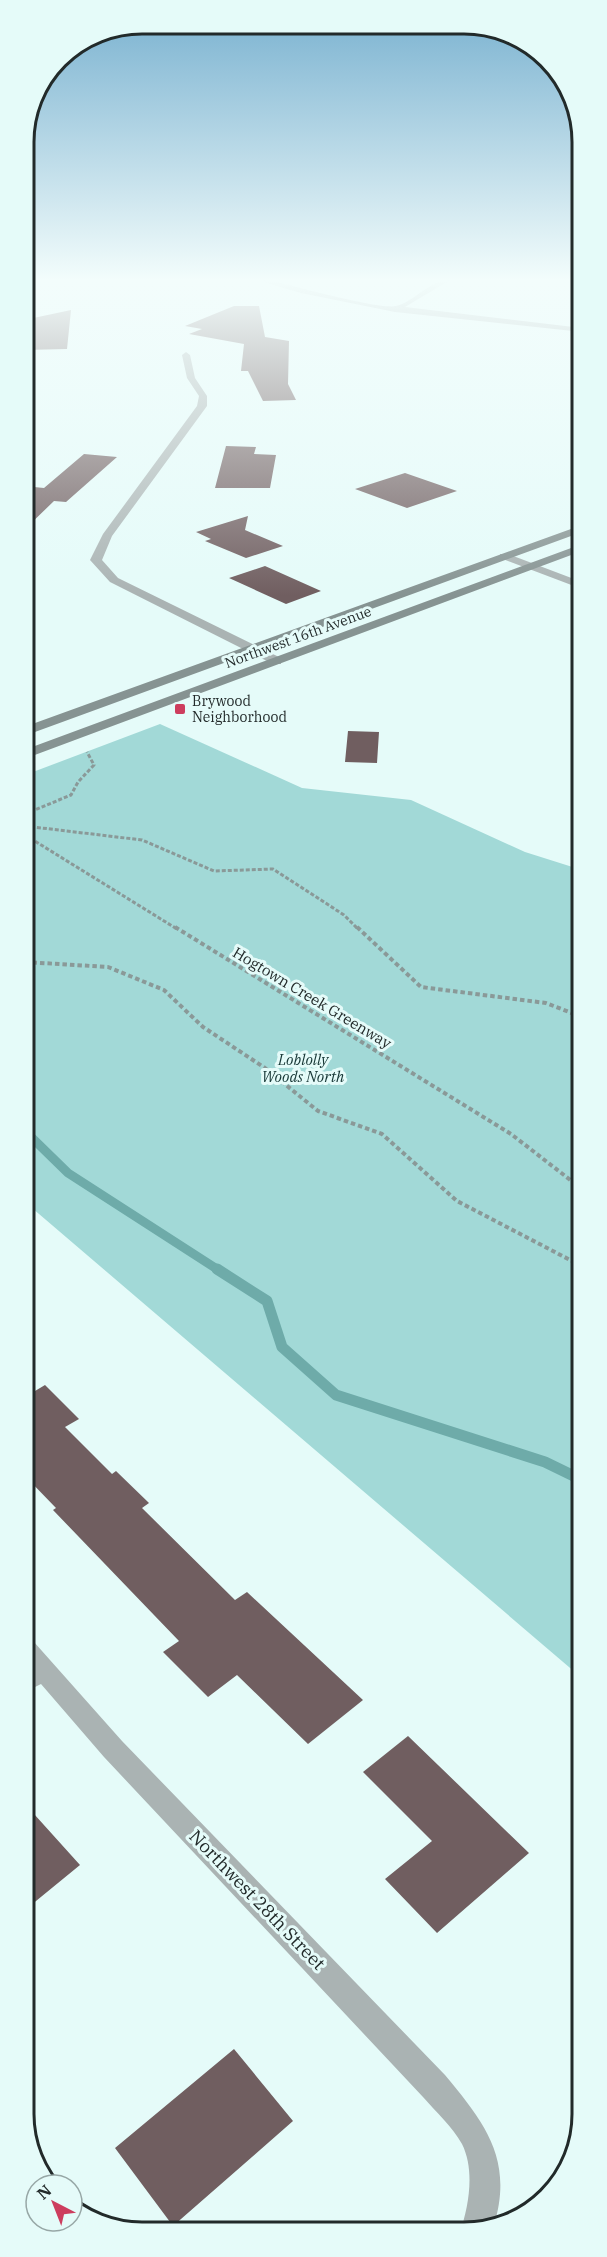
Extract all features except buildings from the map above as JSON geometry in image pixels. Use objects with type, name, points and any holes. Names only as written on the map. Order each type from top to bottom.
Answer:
[{"type":"main road","name":"Northwest 16th Avenue","points":[[35,728],[572,532]]},
{"type":"main road","name":"Northwest 16th Avenue","points":[[35,751],[572,551]]},
{"type":"street","points":[[196,385],[203,396],[202,406],[107,536],[96,560],[114,580],[278,661]]},
{"type":"street","points":[[504,556],[572,582]]},
{"type":"street","name":"Northwest 28th Street","points":[[34,1671],[113,1749],[434,2086],[472,2133],[482,2156],[483,2214],[480,2222]]},
{"type":"path","points":[[35,810],[72,795],[78,782],[94,765],[91,755],[84,751]]},
{"type":"path","points":[[35,827],[142,840],[214,871],[273,869],[344,915],[420,987],[546,1002],[572,1013]]},
{"type":"path","name":"Hogtown Creek Greenway","points":[[35,841],[511,1134],[572,1181]]},
{"type":"path","points":[[35,963],[108,967],[164,990],[203,1027],[265,1068],[318,1111],[382,1134],[457,1201],[572,1261]]},
{"type":"green space","name":"Loblolly Woods North","points":[[160,724],[302,788],[411,800],[525,852],[572,867],[572,1670],[34,1210],[35,771]]},
{"type":"waterway","points":[[34,1140],[68,1173],[220,1271]]},
{"type":"waterway","points":[[217,1269],[267,1301],[282,1347],[336,1395],[545,1462],[572,1475]]},
{"type":"place","name":"Brywood Neighborhood","points":[[180,709]]}]
